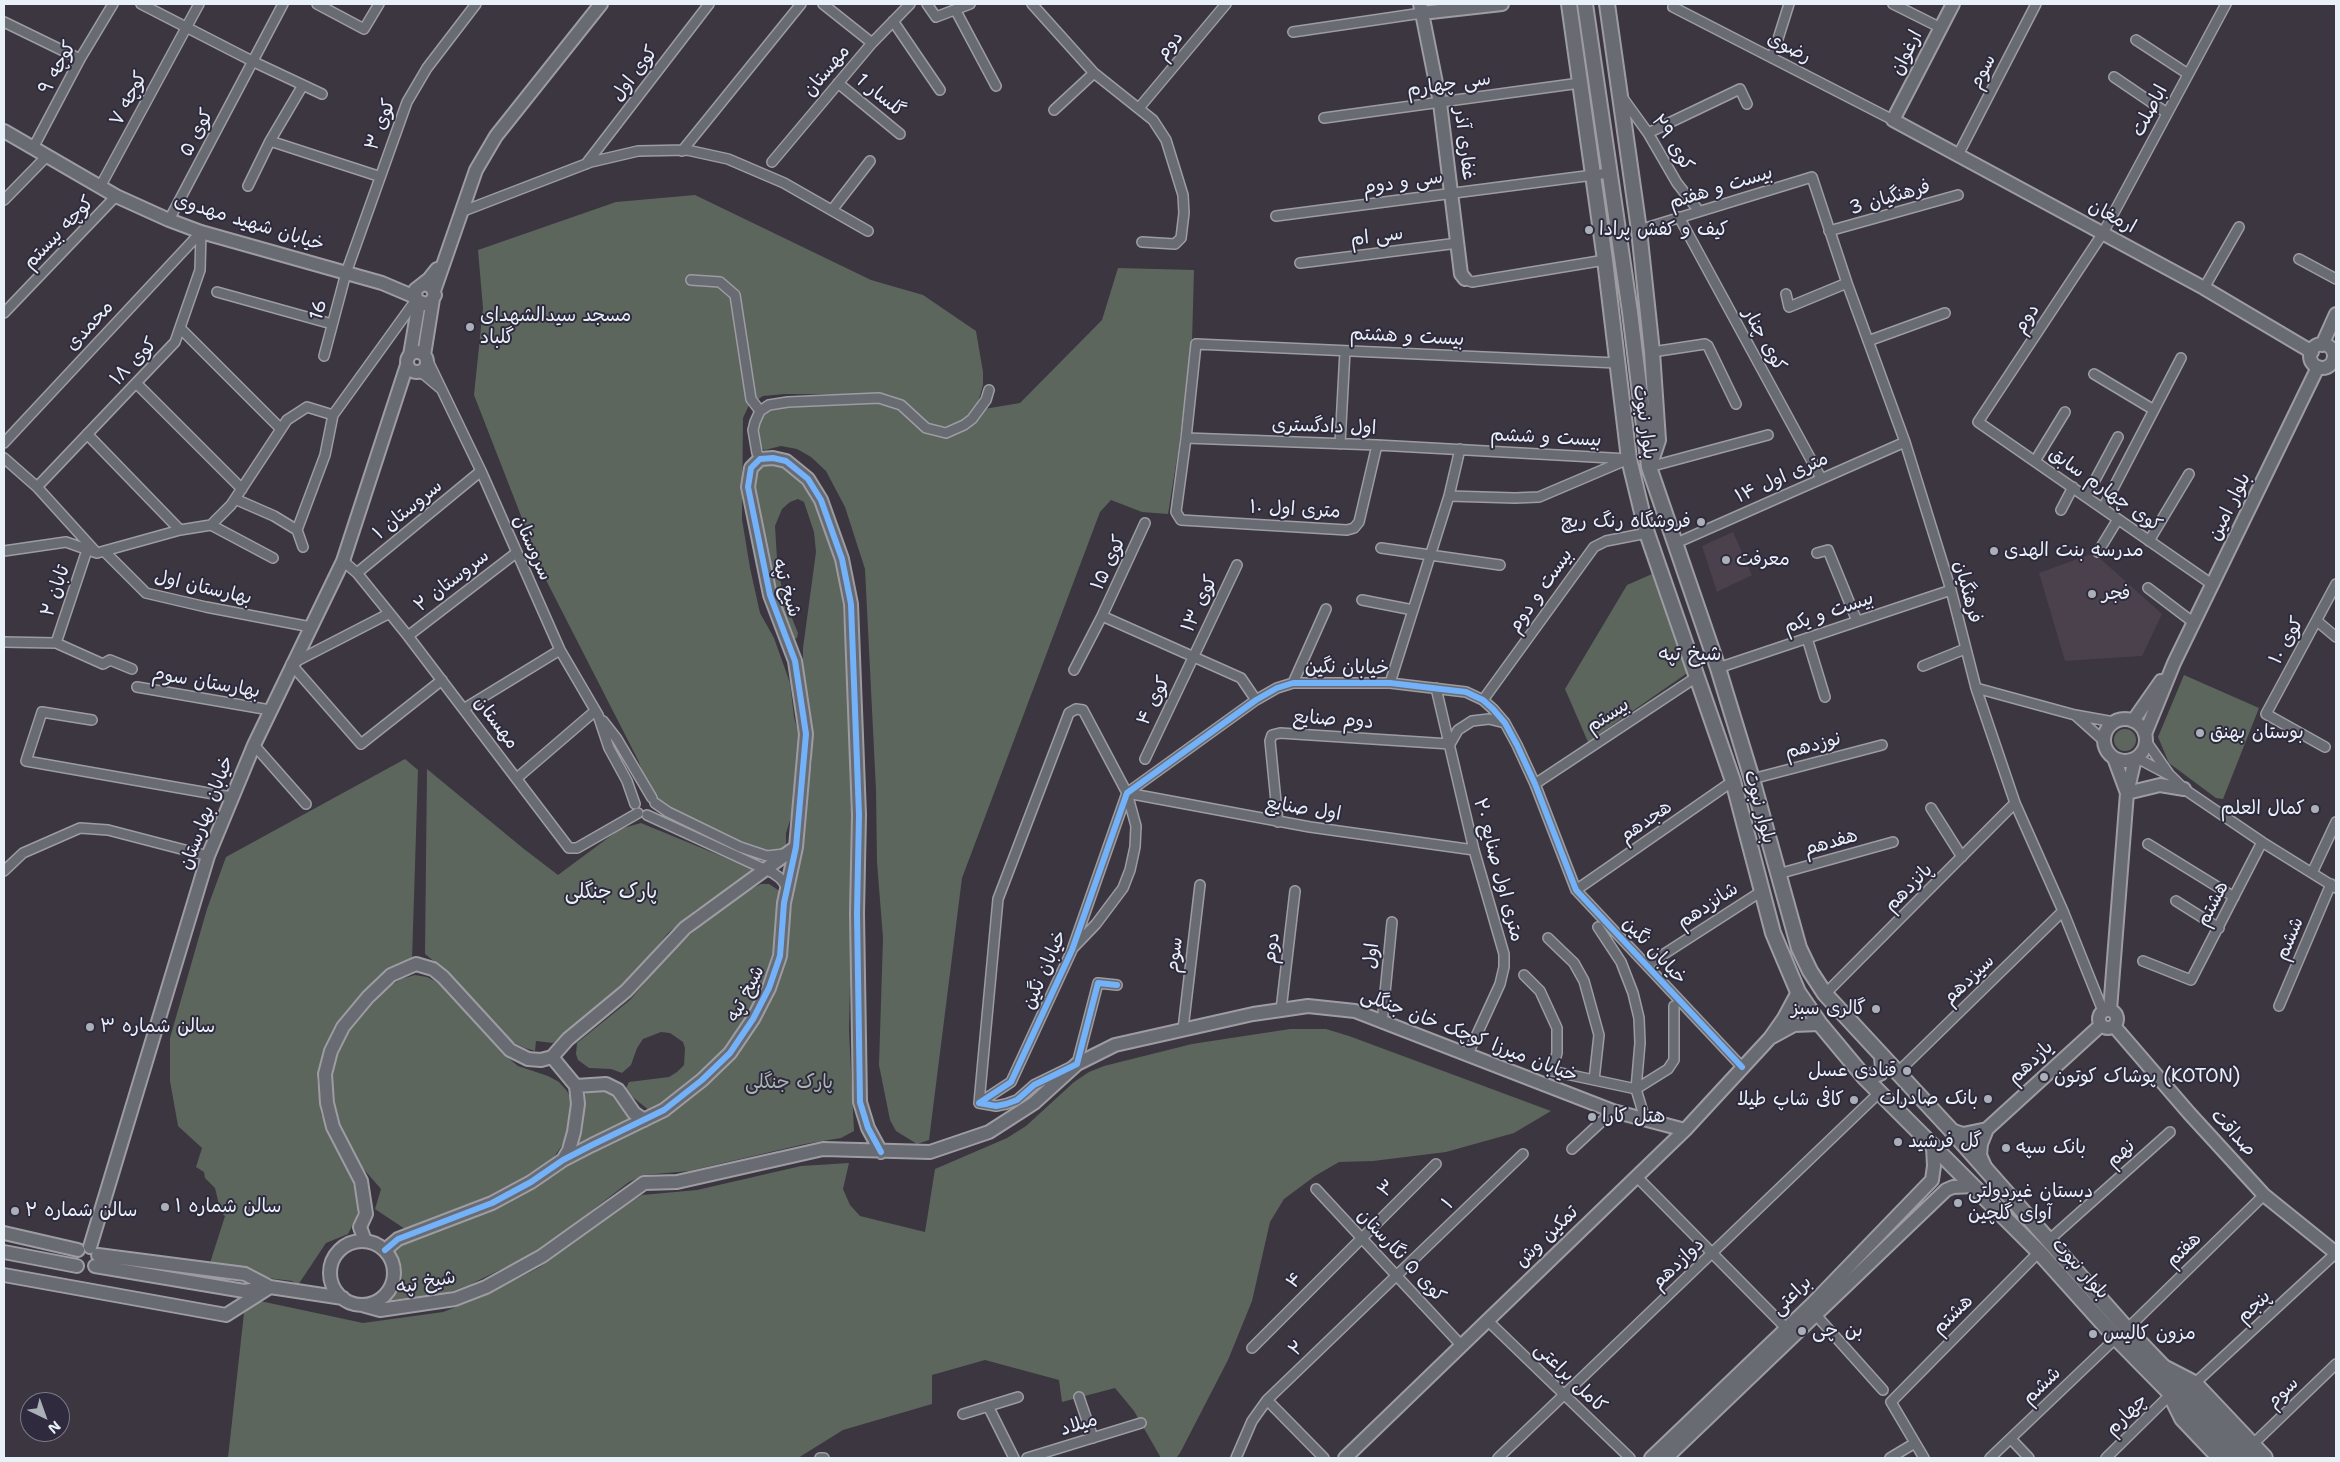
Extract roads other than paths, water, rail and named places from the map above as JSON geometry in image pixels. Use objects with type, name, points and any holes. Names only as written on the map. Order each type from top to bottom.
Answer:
[{"type":"highway","points":[[2165,1369],[2194,1384],[2252,1452],[2264,1458]]},
{"type":"highway","points":[[2171,1394],[2183,1418],[2221,1458]]},
{"type":"main road","name":"بلوار نبوت","points":[[1569,4],[1606,260],[1629,459],[1647,533],[1733,781],[1773,933],[1798,992],[1820,1024],[1865,1078],[2122,1333],[2165,1369],[2252,1452]]},
{"type":"main road","name":"بلوار نبوت","points":[[1585,4],[1630,312],[1649,467],[1718,668],[1752,778],[1799,948],[1810,971],[1825,994],[1918,1096],[1952,1130],[2049,1240],[2171,1394],[2234,1458]]},
{"type":"main road","points":[[1606,4],[1639,230],[1652,352],[1658,440],[1649,467]]},
{"type":"main road","points":[[1865,1078],[1880,1073],[1883,1068],[1882,1057]]},
{"type":"main road","points":[[1901,1112],[1900,1102],[1907,1093],[1918,1096]]},
{"type":"street","name":"کوچه ۹","points":[[33,148],[80,59],[113,4]]},
{"type":"street","points":[[141,4],[254,62],[322,94]]},
{"type":"street","name":"کوچه ۷","points":[[100,187],[199,4]]},
{"type":"street","name":"کوی ۵","points":[[169,220],[283,4]]},
{"type":"street","points":[[316,4],[364,29],[379,4]]},
{"type":"street","name":"کوی ۳","points":[[346,273],[378,176],[407,102],[427,68],[476,4]]},
{"type":"street","points":[[297,530],[325,455],[332,415],[423,294],[443,261],[476,170],[496,136],[601,4]]},
{"type":"street","name":"کوی اول","points":[[586,164],[709,4]]},
{"type":"street","points":[[682,151],[801,4]]},
{"type":"street","points":[[823,4],[872,42]]},
{"type":"street","name":"مهستان","points":[[772,162],[872,42],[910,4]]},
{"type":"street","points":[[928,4],[936,18],[970,4]]},
{"type":"street","points":[[1032,4],[1094,73],[1154,120],[1166,140],[1183,195],[1184,213],[1181,238],[1175,244],[1142,242]]},
{"type":"street","name":"دوم","points":[[1139,108],[1226,4]]},
{"type":"street","points":[[1293,32],[1421,8],[1502,4]]},
{"type":"street","name":"رضوی","points":[[1674,4],[1673,7],[1893,120]]},
{"type":"street","points":[[1772,58],[1789,4]]},
{"type":"street","points":[[1893,4],[1940,28]]},
{"type":"street","name":"ارغوان","points":[[1893,120],[1953,4]]},
{"type":"street","name":"سوم","points":[[1958,155],[2036,4]]},
{"type":"street","name":"اباصلت","points":[[2103,233],[2226,4]]},
{"type":"street","name":"غفاری آذر","points":[[1421,8],[1440,103],[1461,274],[1466,279]]},
{"type":"street","points":[[956,10],[996,86]]},
{"type":"street","points":[[893,21],[940,90]]},
{"type":"street","points":[[4,22],[80,59]]},
{"type":"street","points":[[2136,40],[2188,74]]},
{"type":"street","points":[[1054,110],[1094,73]]},
{"type":"street","points":[[2114,78],[2167,113]]},
{"type":"street","name":"گلسار 1","points":[[838,83],[900,134]]},
{"type":"street","name":"سی چهارم","points":[[1324,118],[1580,83]]},
{"type":"street","points":[[248,186],[270,142],[303,85]]},
{"type":"street","points":[[1648,133],[1740,89],[1747,104]]},
{"type":"street","name":"کوی ۲۹","points":[[1618,92],[1648,133],[1677,183],[1698,211]]},
{"type":"street","name":"ارمغان","points":[[1893,120],[2317,348]]},
{"type":"street","name":"خیابان شهید مهدوی","points":[[4,131],[116,196],[169,220],[201,232],[423,294]]},
{"type":"street","points":[[270,142],[378,176]]},
{"type":"street","points":[[461,212],[586,164],[638,151],[682,151],[728,159],[784,182],[868,231]]},
{"type":"street","points":[[4,200],[46,156]]},
{"type":"street","points":[[832,210],[870,161]]},
{"type":"street","name":"سی و دوم","points":[[1276,216],[1609,173]]},
{"type":"street","name":"بیست و هفتم","points":[[1639,230],[1812,177]]},
{"type":"street","name":"فرهنگیان","points":[[1812,177],[1847,283],[1904,442],[1951,590],[1976,688],[2015,804],[2106,1011]]},
{"type":"street","name":"فرهنگیان 3","points":[[1830,232],[1958,195]]},
{"type":"street","name":"کوچه بیستم","points":[[4,313],[116,196]]},
{"type":"street","name":"کوی چنار","points":[[1679,217],[1821,478]]},
{"type":"street","points":[[2204,288],[2239,227]]},
{"type":"street","name":"کوی ۱۸","points":[[37,487],[175,342],[200,270],[201,232]]},
{"type":"street","name":"محمدی","points":[[4,443],[201,232]]},
{"type":"street","name":"دوم","points":[[1978,422],[2103,233]]},
{"type":"street","name":"سی ام","points":[[1300,263],[1458,243]]},
{"type":"street","points":[[2299,259],[2336,279]]},
{"type":"street","points":[[1466,279],[1472,282],[1606,260]]},
{"type":"street","name":"16","points":[[324,356],[346,273]]},
{"type":"street","points":[[691,280],[720,282],[735,295],[751,398],[754,405],[760,411]]},
{"type":"street","points":[[1786,294],[1789,307],[1847,283]]},
{"type":"street","points":[[218,292],[332,324]]},
{"type":"street","points":[[423,294],[426,357]]},
{"type":"street","name":"خیابان بهارستان","points":[[77,1266],[75,1257],[90,1255],[208,856],[254,744],[291,664],[343,561],[395,405],[414,366],[423,294]]},
{"type":"street","points":[[1868,341],[1945,313]]},
{"type":"street","points":[[2317,348],[2329,347],[2335,356],[2328,367],[2318,367],[2311,359],[2317,348],[2336,314]]},
{"type":"street","points":[[180,328],[281,429]]},
{"type":"street","name":"بیست و هشتم","points":[[1186,438],[1196,344],[1618,363]]},
{"type":"street","points":[[1652,352],[1705,344],[1708,346],[1736,404]]},
{"type":"street","points":[[1340,444],[1345,351]]},
{"type":"street","points":[[414,366],[417,352],[426,357]]},
{"type":"street","name":"سروستان","points":[[426,357],[481,471],[560,650],[596,713],[617,739],[654,801],[668,812],[740,847],[766,856],[784,854]]},
{"type":"street","points":[[2103,508],[2181,358]]},
{"type":"street","name":"سروستان","points":[[414,366],[443,391]]},
{"type":"street","name":"بلوار امین","points":[[2174,663],[2318,367]]},
{"type":"street","points":[[2094,374],[2154,410]]},
{"type":"street","points":[[136,383],[242,489]]},
{"type":"street","points":[[881,1152],[868,1128],[860,1102],[857,913],[859,815],[851,604],[842,559],[821,500],[808,479],[786,461],[773,458],[760,459],[757,453],[753,430],[760,411],[778,403],[879,398],[901,405],[926,428],[946,433],[972,419],[986,400],[989,390]]},
{"type":"street","points":[[211,525],[235,499],[287,420],[307,407],[332,415]]},
{"type":"street","points":[[2035,461],[2064,412]]},
{"type":"street","name":"کوی چهارم سابق","points":[[1978,422],[2213,585]]},
{"type":"street","points":[[87,434],[180,530]]},
{"type":"street","points":[[1649,467],[1768,435]]},
{"type":"street","points":[[2086,497],[2118,437]]},
{"type":"street","name":"اول دادگستری","points":[[1186,438],[1377,444],[1460,449]]},
{"type":"street","name":"۱۰ متری اول","points":[[1186,438],[1176,512],[1181,520],[1347,530],[1354,528],[1359,522],[1377,444]]},
{"type":"street","name":"۱۴ متری اول","points":[[1674,544],[1904,442]]},
{"type":"street","points":[[1390,683],[1449,496],[1460,449]]},
{"type":"street","name":"بیست و ششم","points":[[1460,449],[1629,459]]},
{"type":"street","name":"بهارستان اول","points":[[4,458],[37,487],[96,551],[146,593],[206,608],[311,627]]},
{"type":"street","name":"شیخ تپه","points":[[385,1250],[398,1239],[492,1203],[531,1182],[563,1160],[664,1110],[702,1080],[730,1053],[754,1019],[769,988],[780,956],[784,903],[796,847],[806,734],[795,661],[770,595],[748,487],[750,468],[760,459]]},
{"type":"street","points":[[1449,496],[1515,498],[1539,496],[1629,459]]},
{"type":"street","name":"سروستان ۱","points":[[356,573],[481,471]]},
{"type":"street","points":[[2149,540],[2189,474]]},
{"type":"street","points":[[2060,510],[2073,487]]},
{"type":"street","points":[[235,499],[274,516],[297,530],[303,547]]},
{"type":"street","points":[[2098,552],[2118,519]]},
{"type":"street","name":"کوی ۱۵","points":[[1074,670],[1102,616],[1145,522]]},
{"type":"street","points":[[4,551],[66,542],[96,551],[180,530],[211,525],[273,558]]},
{"type":"street","name":"بیست و دوم","points":[[1483,700],[1594,547],[1606,541],[1647,533]]},
{"type":"street","points":[[1381,548],[1500,564]]},
{"type":"street","points":[[1817,553],[1828,550],[1857,621]]},
{"type":"street","name":"تابان ۲","points":[[56,643],[96,551]]},
{"type":"street","name":"سروستان ۲","points":[[408,636],[516,553]]},
{"type":"street","name":"مهستان","points":[[343,561],[356,573],[465,708],[569,848],[573,850],[640,811]]},
{"type":"street","name":"کوی ۱۳","points":[[1193,657],[1237,565]]},
{"type":"street","name":"کوی ۱۰","points":[[2325,747],[2266,714],[2336,584]]},
{"type":"street","points":[[2148,588],[2194,623]]},
{"type":"street","name":"بیست و یکم","points":[[1718,668],[1951,590]]},
{"type":"street","points":[[1362,600],[1413,610]]},
{"type":"street","points":[[1293,683],[1326,609]]},
{"type":"street","points":[[388,614],[291,664],[361,744],[442,680]]},
{"type":"street","points":[[1102,616],[1240,678],[1256,700]]},
{"type":"street","points":[[2317,621],[2336,637]]},
{"type":"street","points":[[1807,638],[1825,697]]},
{"type":"street","points":[[4,642],[56,643],[103,664],[110,660],[132,669]]},
{"type":"street","points":[[1923,666],[1965,649]]},
{"type":"street","points":[[465,708],[560,650]]},
{"type":"street","name":"کوی ۴","points":[[1144,759],[1193,657]]},
{"type":"street","points":[[2133,721],[2174,663]]},
{"type":"street","points":[[2106,1011],[2117,1015],[2117,1021],[2114,1026],[2106,1028],[2101,1025],[2099,1016],[2106,1011],[2127,793],[2136,758],[2144,749],[2146,738],[2174,663]]},
{"type":"street","name":"بیستم","points":[[1535,784],[1698,676]]},
{"type":"street","name":"خیابان نگین","points":[[979,1104],[1011,1082],[1072,950],[1127,793],[1256,700],[1277,688],[1293,683],[1390,683],[1466,692],[1483,700],[1505,723],[1535,784],[1576,890],[1742,1067]]},
{"type":"street","name":"بهارستان سوم","points":[[137,687],[270,710]]},
{"type":"street","name":"۲۰ متری اول صنایع","points":[[1436,688],[1474,850],[1502,940],[1504,967],[1500,984],[1467,1056]]},
{"type":"street","points":[[1976,688],[2075,715],[2114,722]]},
{"type":"street","points":[[1072,950],[1111,906],[1123,888],[1130,870],[1135,847],[1136,826],[1127,793],[1083,710],[1076,709],[1070,713],[998,899],[979,1104],[996,1106],[1017,1100],[1034,1085],[1077,1064],[1098,983],[1117,985]]},
{"type":"street","points":[[92,720],[42,712],[26,761],[231,797]]},
{"type":"street","points":[[517,778],[596,713]]},
{"type":"street","name":"سروستان","points":[[596,713],[609,748],[627,781],[640,811]]},
{"type":"street","points":[[2075,715],[2104,741]]},
{"type":"street","points":[[1450,744],[1458,730],[1472,721],[1489,719],[1505,723]]},
{"type":"street","points":[[2171,776],[2136,758],[2121,761],[2114,758],[2107,751],[2104,741],[2106,730],[2114,722],[2123,719],[2133,721],[2143,728],[2146,738],[2171,776],[2184,789],[2262,842],[2334,886]]},
{"type":"street","name":"دوم صنایع","points":[[1278,822],[1270,741],[1272,735],[1280,733],[1450,744]]},
{"type":"street","points":[[254,744],[306,804]]},
{"type":"street","name":"نوزدهم","points":[[1752,778],[1882,744]]},
{"type":"street","points":[[2114,758],[2127,793]]},
{"type":"street","name":"هجدهم","points":[[1576,890],[1733,781]]},
{"type":"street","points":[[2127,793],[2160,785],[2184,789]]},
{"type":"street","name":"اول صنایع","points":[[1127,793],[1278,822],[1474,850]]},
{"type":"street","points":[[642,796],[654,801],[654,809],[640,811],[642,796]]},
{"type":"street","name":"پانزدهم","points":[[1825,994],[2015,804]]},
{"type":"street","points":[[1931,808],[1962,858]]},
{"type":"street","points":[[640,811],[765,870],[780,878],[788,888]]},
{"type":"street","points":[[2312,873],[2336,822]]},
{"type":"street","points":[[4,871],[22,853],[80,828],[108,830],[208,856]]},
{"type":"street","name":"هفدهم","points":[[1778,874],[1893,842]]},
{"type":"street","name":"هشتم","points":[[2144,961],[2191,980],[2262,842]]},
{"type":"street","points":[[2148,844],[2234,897]]},
{"type":"street","points":[[365,1241],[360,1227],[366,1214],[361,1181],[333,1127],[327,1103],[325,1074],[331,1051],[343,1027],[368,997],[391,975],[416,964],[433,969],[443,977],[510,1050],[528,1059],[541,1060],[552,1057],[568,1039],[626,991],[684,928],[796,847]]},
{"type":"street","name":"سوم","points":[[1182,1030],[1200,885]]},
{"type":"street","name":"ششم","points":[[2279,1006],[2334,886]]},
{"type":"street","name":"دوم","points":[[1281,1010],[1295,891]]},
{"type":"street","name":"شانزدهم","points":[[1647,965],[1762,891]]},
{"type":"street","points":[[2176,901],[2219,928]]},
{"type":"street","name":"سیزدهم","points":[[1897,1073],[2063,911]]},
{"type":"street","name":"اول","points":[[1382,1023],[1392,922]]},
{"type":"street","points":[[1598,927],[1621,962],[1633,993],[1639,1018],[1640,1043],[1636,1089],[1645,1119]]},
{"type":"street","points":[[1548,938],[1574,963],[1584,980],[1599,1035],[1594,1080]]},
{"type":"street","points":[[1524,974],[1540,991],[1557,1028],[1557,1053],[1552,1071],[1636,1089],[1668,1068],[1674,1060],[1674,1006]]},
{"type":"street","points":[[1770,1038],[1784,1018],[1798,992]]},
{"type":"street","name":"خیابان میرزا کوچک خان جنگلی","points":[[881,1152],[930,1152],[990,1132],[1034,1103],[1077,1064],[1115,1045],[1253,1014],[1308,1006],[1355,1011],[1613,1111],[1685,1130]]},
{"type":"street","points":[[1770,1038],[1794,1026],[1820,1024]]},
{"type":"street","name":"یازدهم","points":[[1987,1129],[2101,1025]]},
{"type":"street","name":"صداقت","points":[[2114,1026],[2189,1113],[2264,1195],[2336,1253]]},
{"type":"street","name":"تمکین وش","points":[[1346,1458],[1685,1130],[1770,1038]]},
{"type":"street","points":[[552,1057],[576,1086],[578,1104],[574,1132],[569,1150],[563,1160]]},
{"type":"street","points":[[576,1086],[606,1084],[618,1090],[634,1113],[644,1120]]},
{"type":"street","name":"دوازدهم","points":[[1498,1458],[1565,1396],[1712,1252],[1880,1092]]},
{"type":"street","points":[[1572,1149],[1613,1111]]},
{"type":"street","points":[[1952,1130],[1964,1134],[1987,1129]]},
{"type":"street","points":[[1987,1129],[1980,1155],[1988,1173]]},
{"type":"street","name":"نهم","points":[[2049,1240],[2170,1132]]},
{"type":"street","name":"براعتی","points":[[1666,1458],[1790,1331],[1813,1303],[1932,1180],[1934,1166],[1933,1146]]},
{"type":"street","name":"شیخ تپه","points":[[362,1305],[380,1310],[455,1299],[486,1287],[542,1256],[644,1183],[677,1182],[823,1149],[881,1152]]},
{"type":"street","name":"۱","points":[[1397,1276],[1522,1154]]},
{"type":"street","name":"۳","points":[[1361,1238],[1436,1164]]},
{"type":"street","points":[[1636,1176],[1790,1331]]},
{"type":"street","name":"براعتی","points":[[1650,1458],[1790,1331],[1815,1314],[1946,1190],[1953,1187],[1972,1186]]},
{"type":"street","name":"کوی ۵ نگارستان","points":[[1316,1189],[1461,1345]]},
{"type":"street","name":"هفتم","points":[[2122,1333],[2264,1195]]},
{"type":"street","points":[[4,1233],[244,1291],[270,1287],[343,1298]]},
{"type":"street","name":"۴","points":[[1252,1348],[1361,1238]]},
{"type":"street","points":[[365,1241],[376,1244],[385,1250],[394,1266],[392,1285],[380,1299],[362,1305],[352,1303],[336,1291],[331,1282],[332,1261],[345,1246],[365,1241]]},
{"type":"street","points":[[4,1252],[77,1266],[86,1270],[90,1255]]},
{"type":"street","name":"هشتم","points":[[1915,1443],[1891,1402],[2039,1252]]},
{"type":"street","name":"پنجم","points":[[2194,1384],[2336,1253]]},
{"type":"street","points":[[4,1275],[226,1315],[270,1287]]},
{"type":"street","name":"۲","points":[[1236,1458],[1252,1421],[1267,1400],[1397,1276]]},
{"type":"street","points":[[1815,1314],[1883,1390]]},
{"type":"street","name":"کامل براعتی","points":[[1487,1320],[1630,1458]]},
{"type":"street","name":"ششم","points":[[1990,1458],[2122,1333]]},
{"type":"street","name":"سوم","points":[[2252,1452],[2336,1364]]},
{"type":"street","name":"چهارم","points":[[2106,1458],[2171,1394]]},
{"type":"street","points":[[963,1414],[1018,1397]]},
{"type":"street","points":[[1079,1397],[1093,1438]]},
{"type":"street","points":[[1267,1400],[1324,1458]]},
{"type":"street","points":[[988,1406],[1014,1458]]},
{"type":"street","name":"میلاد","points":[[1027,1458],[1141,1423]]},
{"type":"street","points":[[2011,1439],[2029,1458]]},
{"type":"street","points":[[1890,1458],[1915,1443],[1924,1458]]},
{"type":"place","name":"کیف و کفش پرادا","points":[[1589,230]]},
{"type":"place","name":"مسجد سیدالشهدای گلباد","points":[[470,327]]},
{"type":"place","name":"فروشگاه رنگ ریچ","points":[[1701,522]]},
{"type":"place","name":"مدرسه بنت الهدی","points":[[1994,551]]},
{"type":"place","name":"معرفت","points":[[1726,560]]},
{"type":"place","name":"فجر","points":[[2092,594]]},
{"type":"place","name":"بوستان بهنق","points":[[2200,733]]},
{"type":"place","name":"کمال العلم","points":[[2315,809]]},
{"type":"place","name":"گالری سبز","points":[[1876,1009]]},
{"type":"place","name":"سالن شماره ۳","points":[[90,1027]]},
{"type":"place","name":"قنادی عسل","points":[[1907,1071]]},
{"type":"place","name":"پوشاک کوتون (KOTON)","points":[[2044,1077]]},
{"type":"place","name":"بانک صادرات","points":[[1988,1099]]},
{"type":"place","name":"کافی شاپ طیلا","points":[[1854,1100]]},
{"type":"place","name":"هتل کارا","points":[[1592,1117]]},
{"type":"place","name":"گل فرشید","points":[[1898,1142]]},
{"type":"place","name":"بانک سپه","points":[[2006,1148]]},
{"type":"place","name":"دبستان غیردولتی آوای گلچین","points":[[1958,1203]]},
{"type":"place","name":"سالن شماره ۱","points":[[165,1207]]},
{"type":"place","name":"سالن شماره ۲","points":[[15,1211]]},
{"type":"place","name":"بن چی","points":[[1802,1331]]},
{"type":"place","name":"مزون کالیس","points":[[2093,1334]]},
{"type":"district","name":"شیخ تپه","points":[[1690,655]]},
{"type":"district","name":"پارک جنگلی","points":[[611,893]]}]
